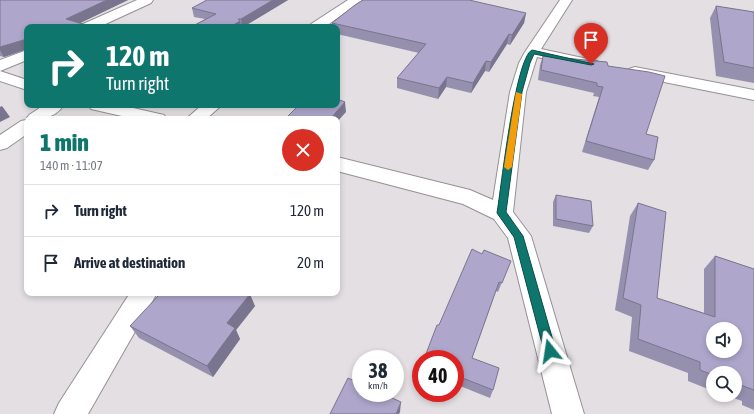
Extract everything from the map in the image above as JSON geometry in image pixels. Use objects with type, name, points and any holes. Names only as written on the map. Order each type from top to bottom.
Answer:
[{"type":"street","points":[[95,24],[147,0]]},
{"type":"street","points":[[320,24],[356,0]]},
{"type":"street","points":[[502,213],[518,92],[532,52],[566,0]]},
{"type":"street","points":[[532,52],[754,95]]},
{"type":"street","points":[[0,66],[24,55]]},
{"type":"street","points":[[0,76],[24,84]]},
{"type":"street","points":[[39,116],[51,108]]},
{"type":"street","points":[[110,108],[145,116]]},
{"type":"street","points":[[199,116],[209,108]]},
{"type":"street","points":[[0,144],[24,127]]},
{"type":"street","points":[[340,165],[470,198],[502,213],[519,236],[568,414]]},
{"type":"street","points":[[70,414],[142,296]]},
{"type":"building","points":[[0,0],[107,0],[66,19],[83,24],[24,24],[24,40],[0,47]]},
{"type":"building","points":[[207,0],[273,0],[241,19],[238,19],[240,21],[235,24],[197,24],[216,14],[192,8]]},
{"type":"building","points":[[363,0],[469,0],[526,13],[512,35],[509,34],[491,62],[486,61],[473,83],[447,77],[439,88],[397,78],[426,44],[332,23]]},
{"type":"building","points":[[716,6],[754,12],[754,68],[724,62]]},
{"type":"building","points":[[543,56],[607,62],[608,66],[665,76],[646,134],[658,137],[654,160],[586,141],[603,87],[597,86],[597,83],[541,70]]},
{"type":"building","points":[[340,100],[345,102],[340,108]]},
{"type":"building","points":[[296,108],[340,108],[333,116],[288,116]]},
{"type":"building","points":[[556,195],[591,201],[593,226],[556,219]]},
{"type":"building","points":[[638,203],[666,212],[657,298],[715,317],[715,256],[754,269],[754,390],[742,386],[742,366],[706,366],[706,372],[700,370],[700,362],[638,339],[641,305],[623,298]]},
{"type":"building","points":[[472,249],[482,254],[484,250],[511,261],[502,283],[499,282],[472,358],[499,368],[493,390],[464,379],[464,350],[427,350],[437,325],[439,325]]},
{"type":"building","points":[[158,296],[248,296],[227,323],[235,328],[207,366],[130,326]]},
{"type":"building","points":[[348,378],[352,380],[352,402],[401,402],[396,414],[330,414]]},
{"type":"slow traffic","points":[[508,167],[518,94]]},
{"type":"route","points":[[550,351],[519,236],[502,213],[518,92],[532,52],[591,64]]}]
